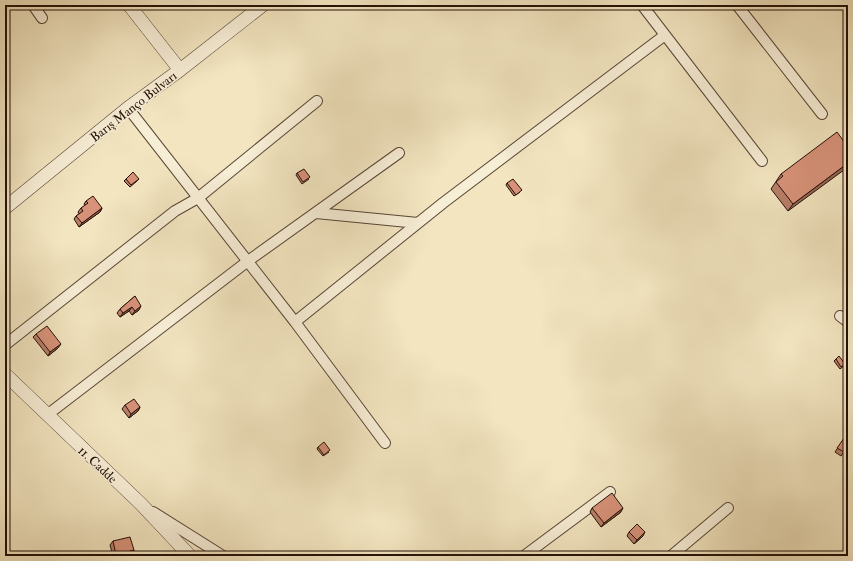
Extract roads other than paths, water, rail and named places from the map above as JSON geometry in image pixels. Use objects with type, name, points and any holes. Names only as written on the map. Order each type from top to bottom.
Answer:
[{"type":"street","points":[[33,5],[42,18]]},
{"type":"street","name":"Barış Manço Bulvarı","points":[[5,208],[128,108],[180,70],[263,5]]},
{"type":"street","points":[[642,5],[762,161]]},
{"type":"street","points":[[737,5],[822,114]]},
{"type":"street","points":[[133,6],[180,70]]},
{"type":"street","points":[[296,322],[443,202],[665,35]]},
{"type":"street","points":[[5,345],[175,211],[198,198],[317,101]]},
{"type":"street","points":[[128,108],[296,322],[385,443]]},
{"type":"street","points":[[47,415],[248,261],[399,153]]},
{"type":"street","points":[[316,213],[372,220],[418,223]]},
{"type":"street","name":"11. Cadde","points":[[5,374],[141,504],[190,556]]},
{"type":"street","points":[[524,556],[610,492]]},
{"type":"street","points":[[141,504],[222,556]]},
{"type":"street","points":[[670,556],[728,508]]}]
